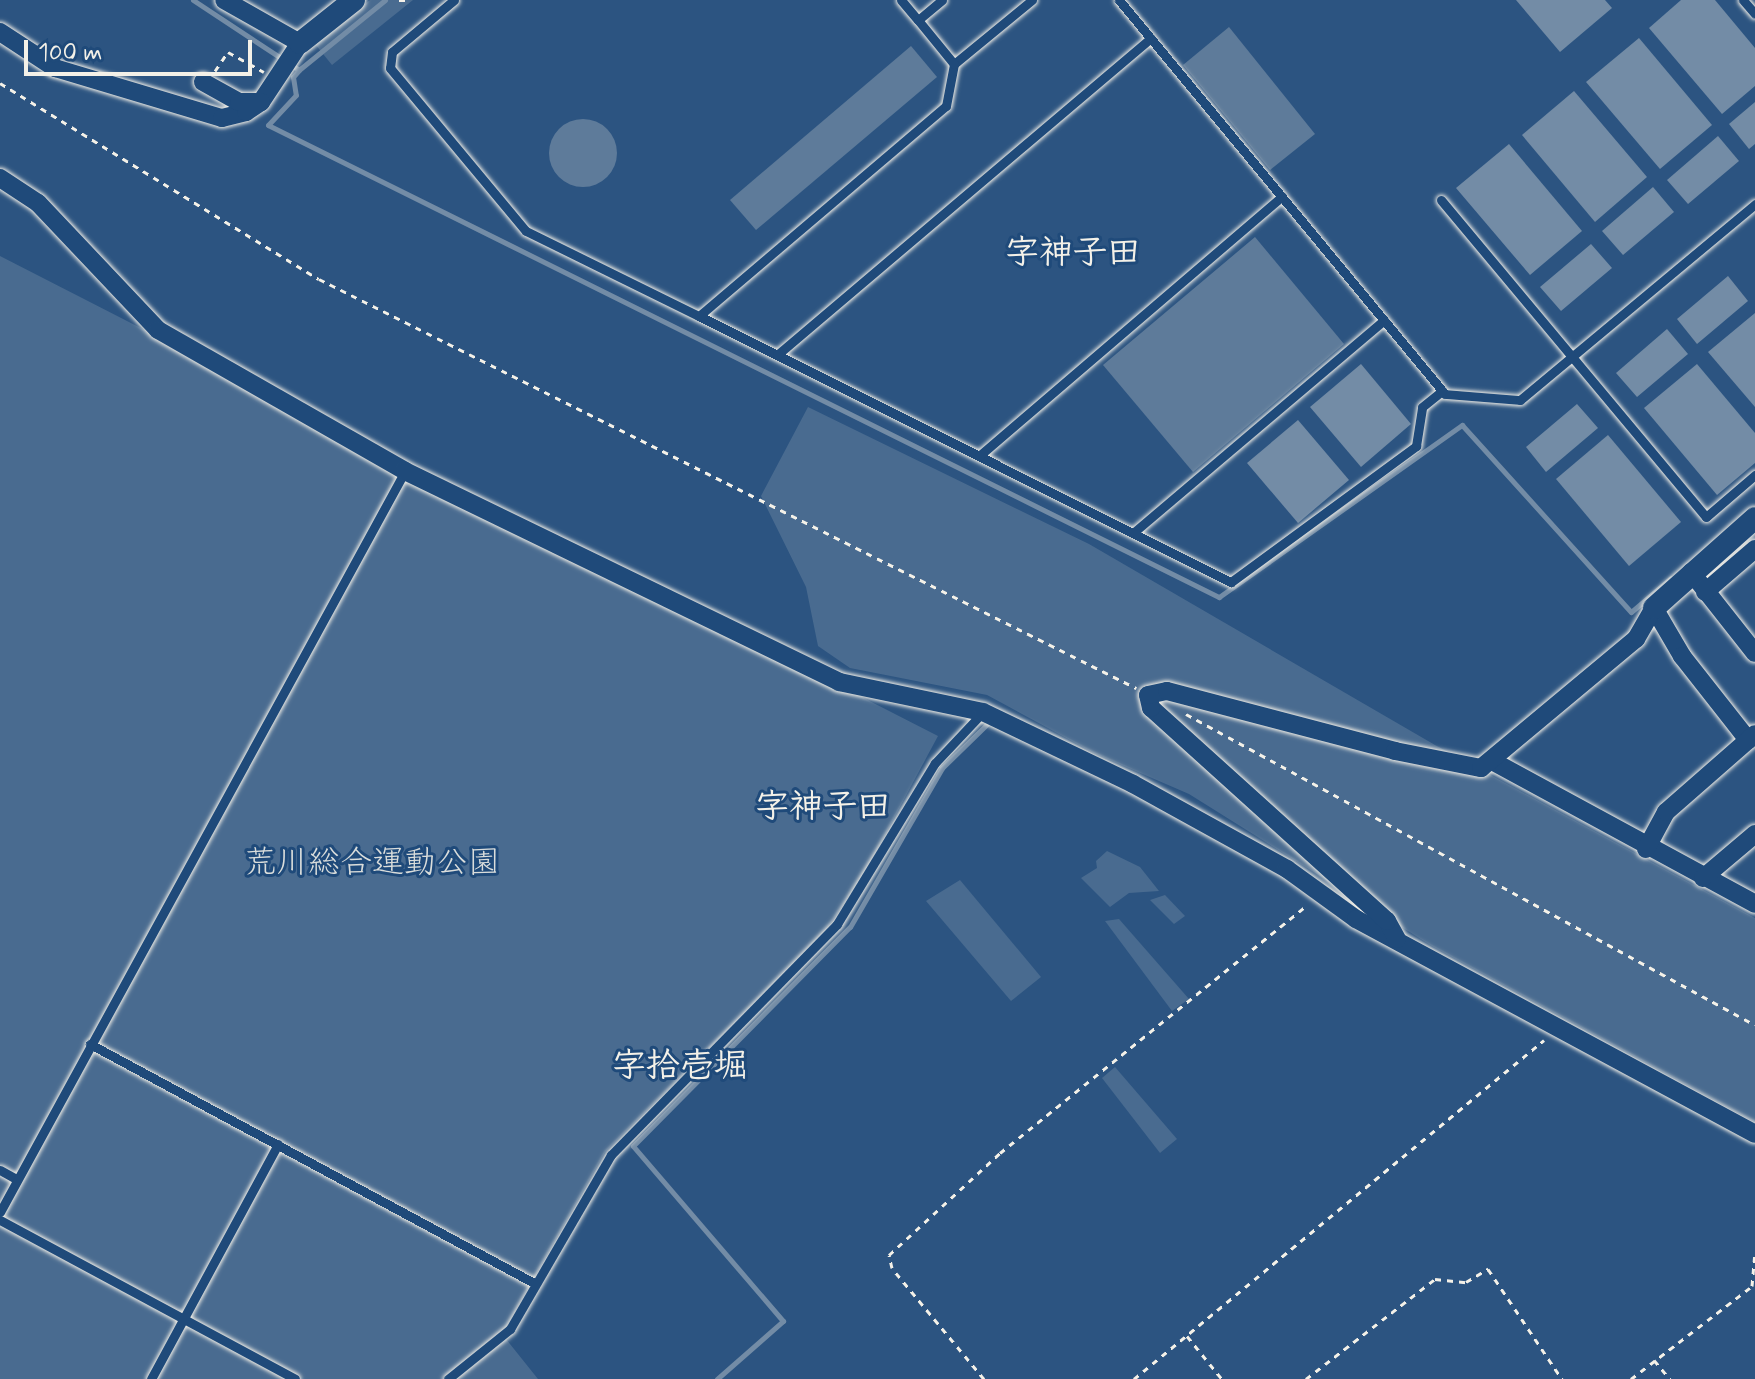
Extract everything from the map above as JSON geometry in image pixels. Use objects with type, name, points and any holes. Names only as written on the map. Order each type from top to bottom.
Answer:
[{"type":"street","points":[[224,0],[286,57]]},
{"type":"street","points":[[0,32],[55,68],[200,114],[235,115],[261,102],[286,57],[354,0]]},
{"type":"street","points":[[205,83],[239,102],[261,102]]},
{"type":"street","points":[[0,178],[38,203],[158,330],[405,471],[839,682],[983,712],[1246,844],[1319,896],[1755,1134]]},
{"type":"street","points":[[1398,939],[1387,921],[1151,708],[1148,695],[1167,691],[1455,766],[1481,768],[1494,762],[1542,713],[1636,639],[1654,608],[1755,518]]},
{"type":"street","points":[[1705,592],[1755,549]]},
{"type":"street","points":[[1691,572],[1753,646]]},
{"type":"street","points":[[1646,849],[1666,812],[1752,737],[1682,656],[1654,608]]},
{"type":"street","points":[[1494,762],[1646,849],[1755,904]]},
{"type":"street","points":[[1703,878],[1755,834]]},
{"type":"lane","points":[[454,0],[392,52],[390,68],[526,231],[1231,582],[1416,446],[1422,407],[1442,391]]},
{"type":"lane","points":[[901,0],[954,64]]},
{"type":"lane","points":[[918,20],[942,0]]},
{"type":"lane","points":[[699,316],[946,106],[954,64],[1032,0]]},
{"type":"lane","points":[[1119,0],[1442,391],[1520,400],[1755,204]]},
{"type":"lane","points":[[1743,0],[1755,14]]},
{"type":"lane","points":[[777,355],[1151,38]]},
{"type":"lane","points":[[979,456],[1282,196]]},
{"type":"lane","points":[[1441,200],[1706,517],[1755,475]]},
{"type":"lane","points":[[1133,533],[1384,320]]},
{"type":"lane","points":[[0,1212],[405,471]]},
{"type":"lane","points":[[448,1379],[510,1329],[611,1155],[837,924],[935,763],[983,712]]},
{"type":"lane","points":[[90,1044],[536,1284]]},
{"type":"lane","points":[[151,1379],[278,1144]]},
{"type":"lane","points":[[0,1170],[16,1179]]},
{"type":"lane","points":[[0,1220],[295,1379]]},
{"type":"path","points":[[205,83],[228,52],[261,71],[286,57]]},
{"type":"path","points":[[0,83],[319,279],[1022,627],[1153,698],[1148,695]]},
{"type":"path","points":[[1180,712],[1340,794],[1755,1025]]},
{"type":"path","points":[[984,1379],[892,1268],[889,1255],[1000,1153],[1319,896]]},
{"type":"path","points":[[1134,1379],[1560,1027]]},
{"type":"path","points":[[1631,1379],[1752,1286],[1755,1252]]},
{"type":"path","points":[[1306,1379],[1435,1279],[1466,1282],[1488,1269],[1562,1379]]},
{"type":"path","points":[[1187,1336],[1222,1379]]},
{"type":"path","points":[[1654,1360],[1670,1379]]},
{"type":"green space","points":[[370,0],[413,0],[332,65],[315,44]]},
{"type":"green space","name":"荒川総合運動公園","points":[[0,256],[938,736],[865,872],[824,933],[605,1152],[502,1334],[538,1379],[0,1379]]},
{"type":"green space","points":[[808,407],[1089,544],[1435,745],[1755,918],[1755,1122],[1432,946],[1189,794],[1094,753],[987,695],[850,668],[818,646],[806,587],[761,496]]},
{"type":"green space","points":[[1107,851],[1140,867],[1159,891],[1129,893],[1110,907],[1081,878],[1097,868],[1096,861]]},
{"type":"green space","points":[[960,880],[1041,977],[1011,1001],[926,901]]},
{"type":"green space","points":[[1165,895],[1185,916],[1174,924],[1150,900]]},
{"type":"green space","points":[[1119,919],[1189,999],[1172,1011],[1105,921]]},
{"type":"green space","points":[[1115,1067],[1177,1139],[1160,1153],[1102,1078]]},
{"type":"shaded area","points":[[1516,0],[1605,0],[1612,8],[1560,52]]},
{"type":"shaded area","points":[[1681,0],[1715,0],[1755,48],[1755,86],[1722,114],[1649,28]]},
{"type":"shaded area","points":[[1639,38],[1712,125],[1660,169],[1586,82]]},
{"type":"shaded area","points":[[1574,91],[1647,177],[1595,222],[1522,135]]},
{"type":"shaded area","points":[[1755,102],[1755,144],[1749,149],[1729,124]]},
{"type":"shaded area","points":[[1718,136],[1739,161],[1688,204],[1667,180]]},
{"type":"shaded area","points":[[1509,144],[1582,231],[1530,275],[1456,188]]},
{"type":"shaded area","points":[[1653,187],[1674,212],[1623,255],[1602,231]]},
{"type":"shaded area","points":[[1591,244],[1612,268],[1561,311],[1540,287]]},
{"type":"shaded area","points":[[1728,276],[1748,301],[1697,344],[1677,319]]},
{"type":"shaded area","points":[[1755,313],[1755,407],[1708,352]]},
{"type":"shaded area","points":[[1667,329],[1688,354],[1637,397],[1616,373]]},
{"type":"shaded area","points":[[1361,364],[1411,424],[1361,467],[1310,407]]},
{"type":"shaded area","points":[[1697,364],[1755,433],[1755,463],[1717,495],[1644,408]]},
{"type":"shaded area","points":[[1577,404],[1598,428],[1546,472],[1526,447]]},
{"type":"shaded area","points":[[1298,420],[1349,480],[1298,523],[1247,463]]},
{"type":"shaded area","points":[[1608,435],[1681,522],[1629,566],[1556,479]]},
{"type":"building","points":[[1229,27],[1315,134],[1270,170],[1183,65]]},
{"type":"building","points":[[911,46],[937,77],[756,230],[730,200]]},
{"type":"building","points":[[576,119],[590,119],[602,124],[612,134],[617,153],[612,172],[602,182],[590,187],[576,187],[564,182],[554,172],[549,160],[549,146],[554,134],[564,124]]},
{"type":"building","points":[[1255,237],[1344,344],[1193,472],[1103,365]]},
{"type":"waterway","points":[[193,0],[299,70]]},
{"type":"waterway","points":[[385,0],[299,70],[293,77],[296,95],[268,125],[1219,597],[1462,425],[1631,612],[1671,578]]},
{"type":"waterway","points":[[717,1379],[783,1321],[633,1146],[850,927],[942,768],[986,725]]},
{"type":"district","name":"字神子田","points":[[1073,254]]},
{"type":"district","name":"字神子田","points":[[823,808]]},
{"type":"district","name":"字拾壱堀","points":[[680,1067]]}]
